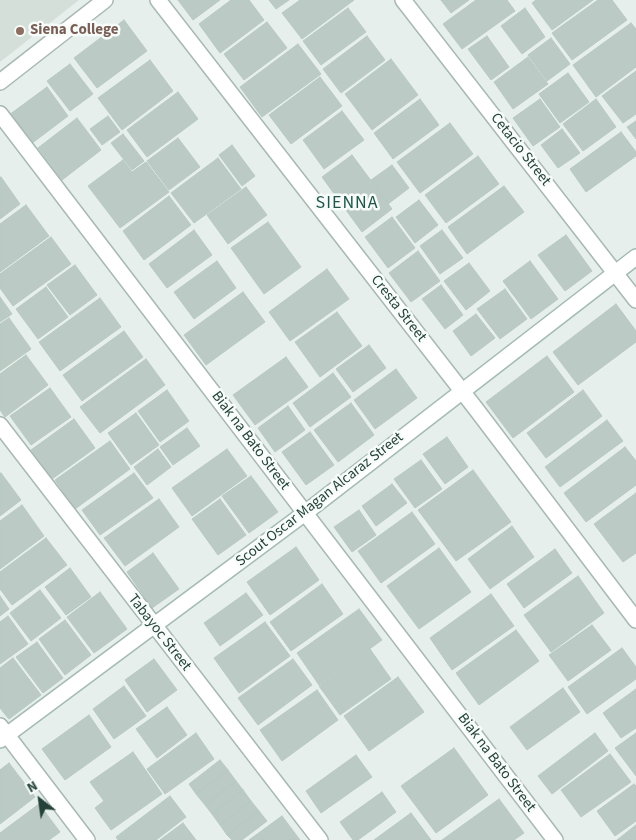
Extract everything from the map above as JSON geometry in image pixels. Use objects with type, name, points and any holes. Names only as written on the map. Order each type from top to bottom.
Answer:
[{"type":"street","points":[[0,82],[106,0]]},
{"type":"street","name":"Cresta Street","points":[[158,0],[636,620]]},
{"type":"street","name":"Cetacio Street","points":[[403,0],[636,300]]},
{"type":"street","name":"Biak na Bato Street","points":[[0,114],[555,840]]},
{"type":"street","name":"Scout Oscar Magan Alcaraz Street","points":[[2,734],[154,627],[305,513],[636,257]]},
{"type":"street","name":"Tabayoc Street","points":[[0,425],[320,840]]},
{"type":"street","points":[[2,734],[87,840]]},
{"type":"shaded area","name":"Siena College","points":[[0,0],[79,0],[0,62]]},
{"type":"building","points":[[178,0],[220,0],[193,20]]},
{"type":"building","points":[[231,0],[249,0],[264,20],[220,53],[199,24]]},
{"type":"building","points":[[269,0],[289,0],[276,9]]},
{"type":"building","points":[[300,0],[354,0],[302,39],[282,13]]},
{"type":"building","points":[[441,0],[469,0],[451,13]]},
{"type":"building","points":[[476,0],[507,0],[515,11],[462,49],[443,24]]},
{"type":"building","points":[[536,0],[593,0],[552,30],[532,3]]},
{"type":"building","points":[[598,0],[612,0],[627,20],[572,60],[552,33]]},
{"type":"building","points":[[348,8],[366,32],[321,65],[303,41]]},
{"type":"building","points":[[525,8],[545,37],[522,54],[501,26]]},
{"type":"building","points":[[124,20],[147,51],[97,88],[74,58]]},
{"type":"building","points":[[267,22],[287,48],[244,80],[224,54]]},
{"type":"building","points":[[631,23],[636,29],[636,67],[596,97],[573,65]]},
{"type":"building","points":[[367,36],[385,60],[341,93],[323,69]]},
{"type":"building","points":[[487,36],[509,67],[491,80],[468,49]]},
{"type":"building","points":[[551,38],[570,64],[547,81],[528,55]]},
{"type":"building","points":[[298,44],[321,74],[262,117],[240,87]]},
{"type":"building","points":[[528,57],[548,84],[513,109],[494,82]]},
{"type":"building","points":[[391,59],[418,95],[372,130],[345,94]]},
{"type":"building","points":[[150,60],[173,91],[122,130],[98,98]]},
{"type":"building","points":[[70,64],[93,94],[70,111],[47,81]]},
{"type":"building","points":[[636,71],[636,114],[623,123],[602,96]]},
{"type":"building","points":[[568,73],[589,102],[560,123],[539,94]]},
{"type":"building","points":[[320,77],[342,106],[291,144],[269,115]]},
{"type":"building","points":[[47,87],[68,116],[31,144],[9,115]]},
{"type":"building","points":[[178,92],[198,119],[147,157],[127,130]]},
{"type":"building","points":[[420,99],[439,125],[393,159],[374,133]]},
{"type":"building","points":[[540,99],[560,127],[533,146],[513,118]]},
{"type":"building","points":[[596,99],[616,127],[583,151],[563,124]]},
{"type":"building","points":[[342,111],[364,140],[324,169],[303,140]]},
{"type":"building","points":[[108,116],[120,132],[102,145],[90,129]]},
{"type":"building","points":[[77,118],[101,150],[62,180],[38,148]]},
{"type":"building","points":[[636,121],[636,139],[627,127]]},
{"type":"building","points":[[450,123],[473,154],[420,193],[397,162]]},
{"type":"building","points":[[562,129],[580,153],[558,168],[541,145]]},
{"type":"building","points":[[621,132],[636,152],[636,156],[586,192],[570,169]]},
{"type":"building","points":[[123,134],[144,161],[132,170],[111,143]]},
{"type":"building","points":[[178,138],[200,167],[169,190],[147,161]]},
{"type":"building","points":[[232,145],[255,176],[242,186],[219,155]]},
{"type":"building","points":[[352,155],[392,209],[362,232],[322,177]]},
{"type":"building","points":[[478,156],[499,184],[446,223],[425,195]]},
{"type":"building","points":[[218,158],[241,189],[194,223],[171,193]]},
{"type":"building","points":[[123,160],[132,172],[146,162],[169,192],[120,228],[88,186]]},
{"type":"building","points":[[392,165],[409,188],[388,204],[371,180]]},
{"type":"building","points":[[0,178],[20,204],[0,219]]},
{"type":"building","points":[[504,186],[524,212],[467,254],[448,227]]},
{"type":"building","points":[[246,187],[267,215],[228,244],[207,215]]},
{"type":"building","points":[[169,196],[191,225],[144,260],[123,231]]},
{"type":"building","points":[[419,200],[438,225],[415,243],[396,217]]},
{"type":"building","points":[[26,205],[49,236],[0,272],[0,224]]},
{"type":"building","points":[[392,217],[415,248],[388,268],[365,237]]},
{"type":"building","points":[[268,222],[301,267],[264,294],[231,248]]},
{"type":"building","points":[[194,230],[212,255],[167,288],[149,264]]},
{"type":"building","points":[[442,230],[463,258],[440,274],[420,246]]},
{"type":"building","points":[[566,235],[592,271],[565,291],[538,255]]},
{"type":"building","points":[[51,237],[71,264],[13,306],[0,288],[0,274]]},
{"type":"building","points":[[418,251],[440,281],[411,302],[389,273]]},
{"type":"building","points":[[217,261],[236,288],[194,319],[174,292]]},
{"type":"building","points":[[530,261],[558,299],[531,319],[503,281]]},
{"type":"building","points":[[469,263],[490,291],[466,310],[444,281]]},
{"type":"building","points":[[75,265],[97,295],[70,315],[47,285]]},
{"type":"building","points":[[327,269],[349,299],[290,341],[269,312]]},
{"type":"building","points":[[441,285],[463,315],[445,329],[422,299]]},
{"type":"building","points":[[46,287],[68,317],[38,339],[16,309]]},
{"type":"building","points":[[505,289],[527,319],[500,339],[477,309]]},
{"type":"building","points":[[243,292],[265,322],[206,365],[184,335]]},
{"type":"building","points":[[0,297],[12,314],[0,322]]},
{"type":"building","points":[[100,298],[121,327],[60,371],[39,342]]},
{"type":"building","points":[[616,304],[636,331],[636,342],[578,385],[553,352]]},
{"type":"building","points":[[337,312],[362,346],[320,377],[295,342]]},
{"type":"building","points":[[476,314],[495,338],[471,356],[453,331]]},
{"type":"building","points":[[9,318],[31,349],[0,371],[0,324]]},
{"type":"building","points":[[124,331],[143,357],[82,401],[63,375]]},
{"type":"building","points":[[369,345],[386,368],[353,392],[336,369]]},
{"type":"building","points":[[26,355],[48,385],[5,417],[0,410],[0,374]]},
{"type":"building","points":[[547,356],[574,392],[513,438],[486,402]]},
{"type":"building","points":[[286,357],[308,387],[255,425],[233,395]]},
{"type":"building","points":[[146,359],[165,385],[100,433],[80,407]]},
{"type":"building","points":[[396,369],[417,398],[375,429],[354,400]]},
{"type":"building","points":[[333,373],[351,397],[310,427],[293,403]]},
{"type":"building","points":[[50,388],[71,417],[31,445],[10,416]]},
{"type":"building","points":[[167,390],[189,421],[160,442],[138,411]]},
{"type":"building","points":[[583,390],[602,416],[546,458],[527,433]]},
{"type":"building","points":[[351,403],[374,435],[338,462],[314,430]]},
{"type":"building","points":[[288,406],[305,430],[275,452],[258,428]]},
{"type":"building","points":[[136,413],[159,445],[131,465],[108,433]]},
{"type":"building","points":[[74,419],[95,448],[52,479],[31,450]]},
{"type":"building","points":[[607,420],[623,441],[560,487],[545,467]]},
{"type":"building","points":[[187,428],[200,446],[173,465],[160,447]]},
{"type":"building","points":[[310,432],[334,465],[306,485],[282,452]]},
{"type":"building","points":[[447,437],[468,467],[445,484],[423,454]]},
{"type":"building","points":[[110,441],[130,469],[75,509],[55,480]]},
{"type":"building","points":[[625,447],[636,461],[636,485],[586,522],[564,493]]},
{"type":"building","points":[[158,449],[171,467],[147,485],[134,467]]},
{"type":"building","points":[[227,449],[247,476],[192,516],[172,488]]},
{"type":"building","points":[[421,460],[442,489],[415,508],[394,479]]},
{"type":"building","points":[[473,470],[511,522],[456,561],[418,510]]},
{"type":"building","points":[[134,473],[153,498],[100,535],[82,510]]},
{"type":"building","points":[[0,474],[21,500],[0,516]]},
{"type":"building","points":[[251,476],[278,512],[249,533],[222,496]]},
{"type":"building","points":[[392,484],[407,503],[376,526],[362,506]]},
{"type":"building","points":[[636,493],[636,553],[623,562],[594,524]]},
{"type":"building","points":[[159,499],[179,527],[125,566],[104,538]]},
{"type":"building","points":[[220,499],[246,535],[218,555],[192,519]]},
{"type":"building","points":[[22,505],[44,536],[0,569],[0,521]]},
{"type":"building","points":[[359,510],[376,535],[352,552],[334,527]]},
{"type":"building","points":[[412,512],[435,544],[381,583],[358,551]]},
{"type":"building","points":[[512,526],[534,557],[490,589],[468,559]]},
{"type":"building","points":[[46,538],[67,565],[12,605],[0,589],[0,572]]},
{"type":"building","points":[[296,547],[319,580],[270,615],[247,582]]},
{"type":"building","points":[[439,548],[471,592],[419,629],[387,586]]},
{"type":"building","points":[[555,549],[572,573],[524,608],[507,584]]},
{"type":"building","points":[[153,553],[179,589],[152,608],[127,572]]},
{"type":"building","points":[[70,568],[91,597],[66,615],[45,587]]},
{"type":"building","points":[[578,576],[604,613],[551,652],[524,615]]},
{"type":"building","points":[[322,584],[343,614],[291,651],[270,622]]},
{"type":"building","points":[[40,590],[61,618],[31,641],[10,613]]},
{"type":"building","points":[[100,592],[127,629],[94,653],[67,617]]},
{"type":"building","points":[[246,593],[263,615],[220,646],[204,623]]},
{"type":"building","points":[[491,594],[514,626],[452,670],[430,638]]},
{"type":"building","points":[[0,596],[9,609],[0,616]]},
{"type":"building","points":[[359,609],[382,640],[319,685],[297,653]]},
{"type":"building","points":[[8,616],[28,644],[0,664],[0,622]]},
{"type":"building","points":[[65,620],[91,655],[65,675],[39,639]]},
{"type":"building","points":[[265,622],[290,656],[239,693],[214,658]]},
{"type":"building","points":[[592,625],[611,650],[568,681],[549,655]]},
{"type":"building","points":[[516,630],[539,661],[479,705],[456,673]]},
{"type":"building","points":[[37,642],[63,678],[43,693],[16,657]]},
{"type":"building","points":[[622,648],[636,667],[636,679],[587,714],[568,687]]},
{"type":"building","points":[[370,649],[391,679],[340,715],[319,686]]},
{"type":"building","points":[[13,658],[41,695],[9,719],[0,708],[0,668]]},
{"type":"building","points":[[154,659],[177,690],[147,712],[125,680]]},
{"type":"building","points":[[293,659],[312,685],[258,725],[238,698]]},
{"type":"building","points":[[398,677],[424,712],[369,751],[344,716]]},
{"type":"building","points":[[124,686],[146,716],[114,739],[93,709]]},
{"type":"building","points":[[563,688],[580,712],[527,750],[510,727]]},
{"type":"building","points":[[636,689],[636,728],[621,738],[603,713]]},
{"type":"building","points":[[317,690],[338,720],[282,761],[260,730]]},
{"type":"building","points":[[167,707],[187,735],[157,758],[136,729]]},
{"type":"building","points":[[89,715],[111,747],[65,780],[42,749]]},
{"type":"building","points":[[196,733],[214,759],[165,794],[147,769]]},
{"type":"building","points":[[595,733],[608,751],[552,794],[538,776]]},
{"type":"building","points":[[636,733],[636,776],[615,748]]},
{"type":"building","points":[[454,748],[488,795],[436,833],[401,786]]},
{"type":"building","points":[[133,752],[162,794],[111,830],[95,808],[104,801],[90,782]]},
{"type":"building","points":[[610,754],[631,782],[581,817],[561,790]]},
{"type":"building","points":[[356,755],[372,777],[321,813],[306,791]]},
{"type":"building","points":[[220,760],[228,770],[196,794],[189,784]]},
{"type":"building","points":[[9,763],[35,797],[0,824],[0,770]]},
{"type":"building","points":[[228,770],[236,781],[205,805],[196,794]]},
{"type":"building","points":[[236,781],[243,790],[212,814],[205,805]]},
{"type":"building","points":[[634,784],[636,786],[636,821],[615,836],[597,811]]},
{"type":"building","points":[[243,790],[251,801],[220,825],[212,814]]},
{"type":"building","points":[[382,792],[396,812],[358,840],[353,840],[340,822]]},
{"type":"building","points":[[170,796],[186,817],[156,840],[118,840],[116,837]]},
{"type":"building","points":[[499,799],[524,833],[514,840],[442,840]]},
{"type":"building","points":[[251,801],[259,811],[227,835],[220,825]]},
{"type":"building","points":[[39,804],[60,832],[49,840],[0,840],[0,833]]},
{"type":"building","points":[[259,811],[267,821],[242,840],[232,840],[227,835]]},
{"type":"building","points":[[411,813],[431,840],[374,840]]},
{"type":"building","points":[[282,816],[300,840],[249,840]]},
{"type":"building","points":[[183,823],[196,840],[160,840]]},
{"type":"building","points":[[636,825],[636,840],[617,840]]},
{"type":"place","name":"Siena College","points":[[20,31]]},
{"type":"district","name":"SIENNA","points":[[347,204]]}]
